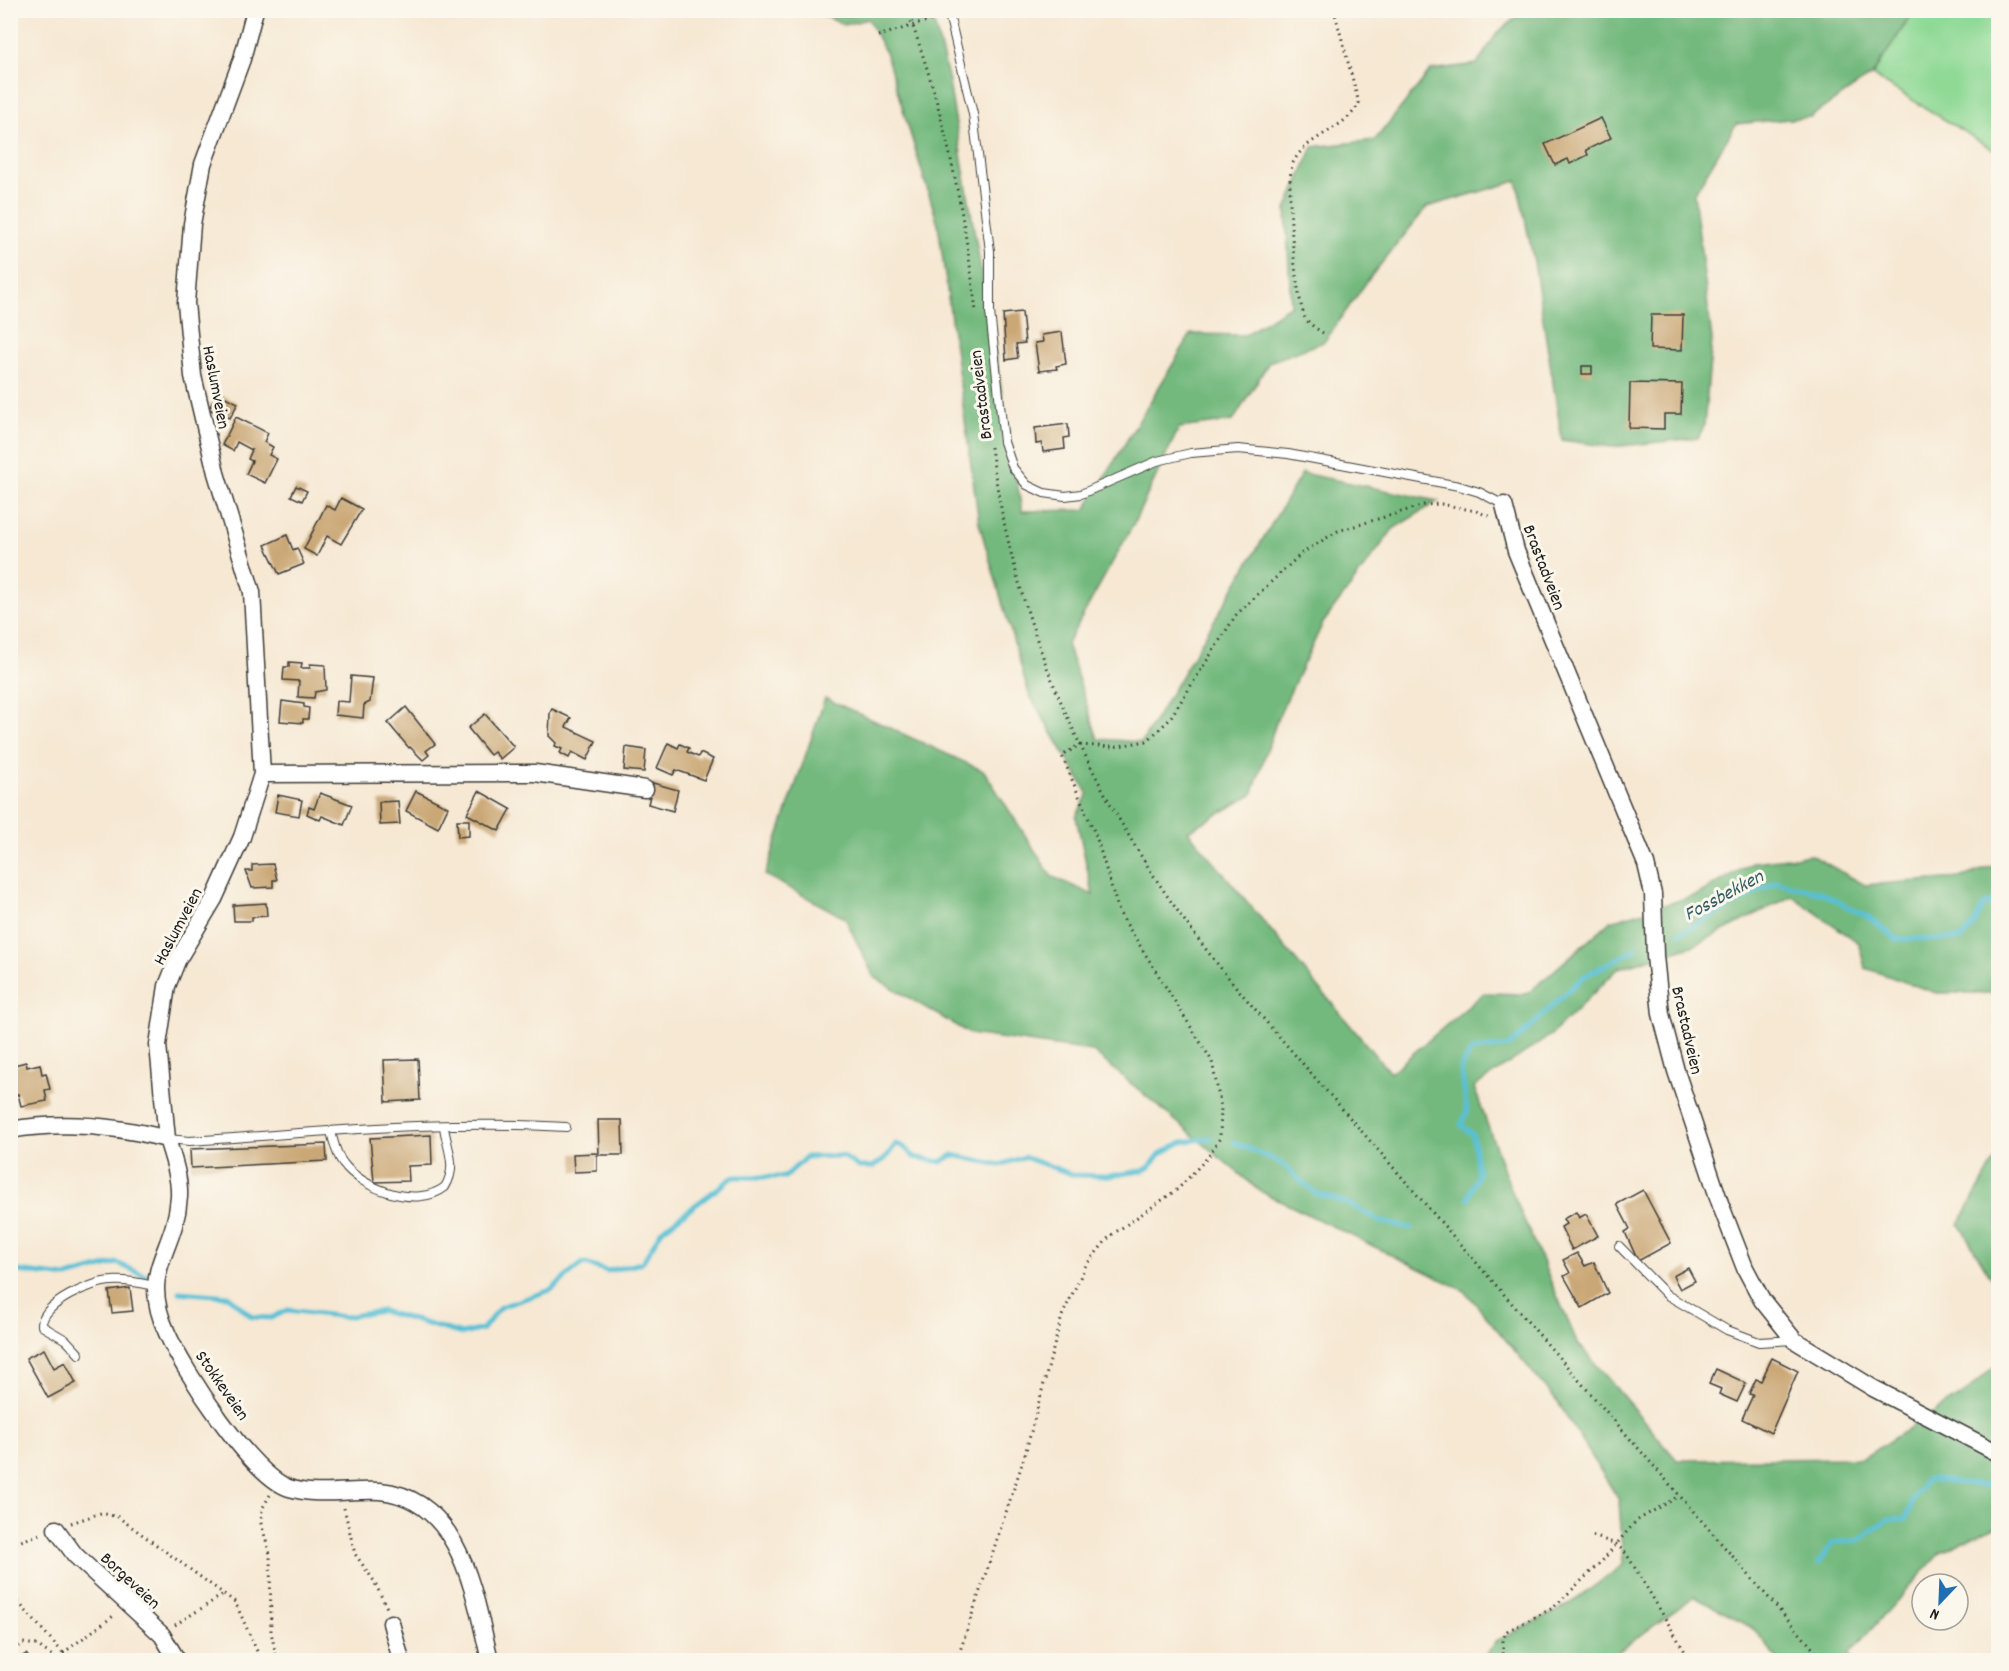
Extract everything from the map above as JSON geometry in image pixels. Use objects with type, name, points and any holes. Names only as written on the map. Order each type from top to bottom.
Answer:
[{"type":"street","name":"Haslumveien","points":[[167,1139],[158,1045],[167,986],[177,961],[214,899],[242,837],[262,774],[252,592],[216,473],[192,376],[186,303],[192,224],[203,164],[242,59],[255,10]]},
{"type":"street","name":"Brastadveien","points":[[1504,505],[1522,567],[1646,864],[1653,894],[1655,965],[1661,1014],[1694,1131],[1745,1268],[1762,1300],[1794,1340],[1873,1388],[1998,1453]]},
{"type":"street","points":[[262,774],[535,773],[645,789]]},
{"type":"street","points":[[12,1129],[105,1128],[167,1139]]},
{"type":"street","name":"Stokkeveien","points":[[167,1139],[179,1196],[174,1223],[157,1268],[154,1286],[159,1312],[177,1353],[250,1458],[277,1483],[300,1490],[394,1493],[427,1507],[440,1519],[460,1556],[489,1660]]},
{"type":"street","name":"Borgeveien","points":[[56,1529],[75,1555],[162,1635],[177,1660]]},
{"type":"street","points":[[391,1623],[401,1660]]},
{"type":"lane","name":"Brastadveien","points":[[948,10],[974,126],[990,251],[990,312],[1004,442],[1013,468],[1027,485],[1044,493],[1065,496],[1081,494],[1157,461],[1191,453],[1238,449],[1288,454],[1459,486],[1496,499],[1504,505]]},
{"type":"lane","points":[[10,1109],[12,1129]]},
{"type":"lane","points":[[167,1139],[190,1141],[444,1127],[531,1125],[566,1128]]},
{"type":"lane","points":[[331,1132],[340,1160],[353,1173],[391,1193],[425,1196],[445,1187],[451,1172],[452,1163],[444,1127]]},
{"type":"lane","points":[[1619,1246],[1667,1295],[1727,1330],[1759,1342],[1794,1340]]},
{"type":"lane","points":[[79,1353],[66,1340],[42,1326],[43,1318],[48,1311],[68,1296],[98,1282],[120,1281],[154,1286]]},
{"type":"path","points":[[907,10],[949,143],[968,247],[976,315]]},
{"type":"path","points":[[1323,333],[1308,322],[1296,284],[1290,186],[1292,164],[1301,151],[1354,114],[1359,103],[1334,10]]},
{"type":"path","points":[[878,36],[938,18]]},
{"type":"path","points":[[990,441],[1006,538],[1040,649],[1079,745],[1148,867],[1216,964],[1823,1660]]},
{"type":"path","points":[[957,1660],[1024,1458],[1062,1316],[1086,1265],[1110,1236],[1178,1189],[1208,1157],[1220,1138],[1221,1108],[1212,1061],[1119,912],[1096,836],[1062,756],[1079,745],[1113,747],[1147,741],[1169,720],[1236,615],[1302,553],[1338,531],[1424,505],[1441,504],[1476,511],[1508,524]]},
{"type":"path","points":[[277,1483],[262,1509],[261,1523],[270,1554],[271,1632],[277,1660]]},
{"type":"path","points":[[342,1491],[355,1554],[374,1581],[393,1619],[391,1623]]},
{"type":"path","points":[[1503,1660],[1503,1638],[1507,1631],[1553,1608],[1636,1521],[1679,1496]]},
{"type":"path","points":[[10,1545],[101,1513],[110,1514],[235,1602],[261,1660]]},
{"type":"path","points":[[1593,1536],[1616,1544],[1639,1572],[1690,1660]]},
{"type":"path","points":[[10,1593],[63,1653],[84,1660]]},
{"type":"path","points":[[162,1635],[195,1610],[224,1594]]},
{"type":"path","points":[[10,1655],[23,1643],[38,1645],[59,1660],[63,1653],[128,1603]]},
{"type":"green space","points":[[813,11],[931,11],[948,77],[1022,511],[1085,510],[1191,334],[1245,335],[1291,305],[1286,210],[1313,147],[1375,140],[1431,70],[1477,64],[1497,33],[1524,11],[1914,11],[1872,75],[1810,117],[1736,124],[1694,194],[1712,340],[1704,426],[1698,438],[1612,447],[1562,440],[1534,262],[1517,181],[1427,207],[1368,280],[1324,342],[1269,362],[1233,421],[1179,428],[1132,527],[1067,644],[1098,739],[1142,742],[1302,473],[1438,501],[1393,529],[1323,623],[1277,720],[1252,795],[1188,831],[1390,1073],[1484,993],[1527,994],[1611,921],[1697,895],[1754,862],[1811,855],[1865,885],[1960,878],[1998,864],[1998,993],[1936,993],[1865,968],[1859,943],[1792,896],[1695,945],[1619,968],[1551,1035],[1474,1087],[1510,1187],[1577,1342],[1677,1460],[1863,1458],[1970,1389],[1998,1363],[1998,1525],[1940,1553],[1923,1572],[1910,1572],[1910,1586],[1849,1654],[1854,1660],[1778,1660],[1754,1629],[1695,1596],[1615,1654],[1581,1660],[1481,1660],[1498,1640],[1567,1606],[1623,1565],[1619,1500],[1559,1404],[1465,1291],[1260,1191],[1092,1051],[970,1034],[874,977],[845,918],[765,875],[825,698],[984,771],[1051,876],[1093,895],[1076,817],[1088,794],[1029,694],[979,523],[938,224],[886,54],[868,19],[844,25]]},
{"type":"green space","points":[[1914,11],[1998,11],[1998,153],[1872,75]]},
{"type":"green space","points":[[1998,1154],[1998,1289],[1959,1224]]},
{"type":"building","points":[[1601,118],[1611,138],[1586,150],[1588,155],[1570,164],[1568,159],[1555,165],[1545,144]]},
{"type":"building","points":[[1022,312],[1025,343],[1016,344],[1018,358],[1006,360],[1003,314]]},
{"type":"building","points":[[1651,315],[1683,315],[1682,350],[1650,349]]},
{"type":"building","points":[[1062,332],[1066,364],[1056,366],[1057,369],[1039,371],[1035,343],[1043,342],[1042,335]]},
{"type":"building","points":[[1582,366],[1592,366],[1592,374],[1582,374]]},
{"type":"building","points":[[1630,383],[1682,384],[1681,414],[1664,414],[1664,429],[1629,428]]},
{"type":"building","points":[[217,393],[238,403],[230,418],[209,409]]},
{"type":"building","points":[[236,417],[268,433],[264,442],[273,447],[269,455],[277,459],[265,483],[246,474],[252,461],[248,459],[252,450],[237,442],[233,451],[222,445]]},
{"type":"building","points":[[1068,424],[1069,437],[1064,438],[1065,449],[1043,452],[1042,443],[1036,444],[1035,428]]},
{"type":"building","points":[[296,486],[307,491],[302,501],[291,496]]},
{"type":"building","points":[[341,498],[362,509],[341,544],[327,536],[317,556],[304,549],[326,505],[335,510]]},
{"type":"building","points":[[287,535],[293,550],[297,548],[304,564],[279,574],[265,545]]},
{"type":"building","points":[[289,662],[302,663],[301,668],[310,668],[310,664],[325,665],[326,690],[315,692],[314,698],[298,697],[299,681],[283,680],[284,667],[289,667]]},
{"type":"building","points":[[351,676],[373,678],[370,702],[364,705],[363,718],[335,715],[336,701],[349,702]]},
{"type":"building","points":[[282,701],[304,704],[304,707],[309,708],[308,719],[303,719],[303,723],[280,721]]},
{"type":"building","points":[[406,707],[435,744],[426,751],[429,755],[423,760],[409,748],[388,723]]},
{"type":"building","points":[[552,709],[571,718],[566,727],[596,741],[587,760],[572,752],[569,758],[560,753],[562,749],[555,746],[556,743],[549,736]]},
{"type":"building","points":[[485,714],[514,747],[500,759],[494,752],[490,755],[468,728]]},
{"type":"building","points":[[668,743],[678,748],[680,744],[689,748],[687,752],[698,757],[700,753],[713,759],[704,780],[676,770],[673,775],[657,768]]},
{"type":"building","points":[[626,747],[646,750],[644,772],[624,770]]},
{"type":"building","points":[[653,783],[678,790],[673,811],[648,804]]},
{"type":"building","points":[[416,791],[448,807],[438,828],[406,811]]},
{"type":"building","points":[[479,791],[511,809],[499,831],[467,814]]},
{"type":"building","points":[[320,793],[352,805],[344,825],[322,816],[320,820],[307,814],[309,807],[314,809]]},
{"type":"building","points":[[278,795],[302,800],[299,816],[275,812]]},
{"type":"building","points":[[398,801],[400,824],[380,825],[379,802]]},
{"type":"building","points":[[457,820],[469,820],[469,836],[458,837]]},
{"type":"building","points":[[273,864],[277,880],[273,880],[273,887],[252,888],[246,871],[252,871],[252,865]]},
{"type":"building","points":[[266,903],[267,916],[252,917],[252,921],[234,921],[233,905]]},
{"type":"building","points":[[418,1059],[420,1100],[386,1102],[384,1060]]},
{"type":"building","points":[[26,1062],[27,1067],[40,1064],[42,1074],[46,1073],[50,1089],[45,1090],[47,1101],[21,1106],[18,1094],[14,1095],[11,1083],[15,1082],[14,1065]]},
{"type":"building","points":[[598,1120],[622,1120],[623,1155],[599,1155]]},
{"type":"building","points":[[431,1135],[432,1165],[408,1166],[409,1181],[374,1182],[370,1138]]},
{"type":"building","points":[[326,1144],[327,1161],[191,1168],[190,1149]]},
{"type":"building","points":[[597,1153],[597,1171],[574,1172],[573,1154]]},
{"type":"building","points":[[1643,1190],[1671,1243],[1638,1261],[1625,1232],[1630,1229],[1617,1204]]},
{"type":"building","points":[[1576,1212],[1579,1218],[1586,1214],[1598,1236],[1572,1250],[1561,1227],[1566,1224],[1563,1219]]},
{"type":"building","points":[[1577,1253],[1585,1266],[1594,1262],[1608,1293],[1582,1308],[1564,1276],[1570,1273],[1563,1260]]},
{"type":"building","points":[[1688,1268],[1695,1281],[1680,1289],[1673,1276]]},
{"type":"building","points":[[130,1288],[133,1311],[112,1313],[109,1291]]},
{"type":"building","points":[[44,1349],[54,1368],[65,1362],[76,1383],[48,1398],[26,1358]]},
{"type":"building","points":[[1772,1358],[1798,1371],[1771,1433],[1742,1419],[1753,1395],[1749,1394],[1756,1379],[1761,1381]]},
{"type":"building","points":[[1716,1369],[1746,1383],[1737,1402],[1719,1394],[1721,1389],[1709,1384]]},
{"type":"building","points":[[26,1654],[31,1660],[17,1660]]},
{"type":"waterway","name":"Fossbekken","points":[[1680,933],[1776,882],[1819,892],[1870,918],[1896,939],[1961,939],[1973,926],[1984,905],[1998,901]]},
{"type":"waterway","name":"Fossbekken","points":[[1468,1198],[1478,1174],[1473,1135],[1461,1125],[1467,1112],[1461,1067],[1472,1050],[1510,1046],[1583,977],[1636,949]]},
{"type":"waterway","name":"Fossbekken","points":[[179,1292],[228,1296],[252,1317],[271,1318],[288,1310],[344,1317],[382,1311],[462,1334],[483,1329],[500,1307],[551,1290],[583,1263],[607,1271],[642,1263],[662,1230],[733,1177],[785,1177],[806,1157],[842,1156],[859,1167],[872,1167],[884,1160],[896,1144],[904,1147],[914,1157],[941,1162],[953,1155],[1000,1165],[1024,1157],[1074,1175],[1108,1176],[1142,1171],[1150,1167],[1160,1154],[1182,1142],[1211,1138]]},
{"type":"waterway","name":"Fossbekken","points":[[1234,1142],[1281,1163],[1315,1193],[1347,1203],[1382,1222],[1411,1228]]},
{"type":"waterway","name":"Fossbekken","points":[[10,1270],[67,1277],[117,1263],[146,1276]]},
{"type":"waterway","points":[[1819,1563],[1832,1543],[1860,1540],[1888,1519],[1905,1520],[1915,1496],[1928,1479],[1998,1487]]}]
